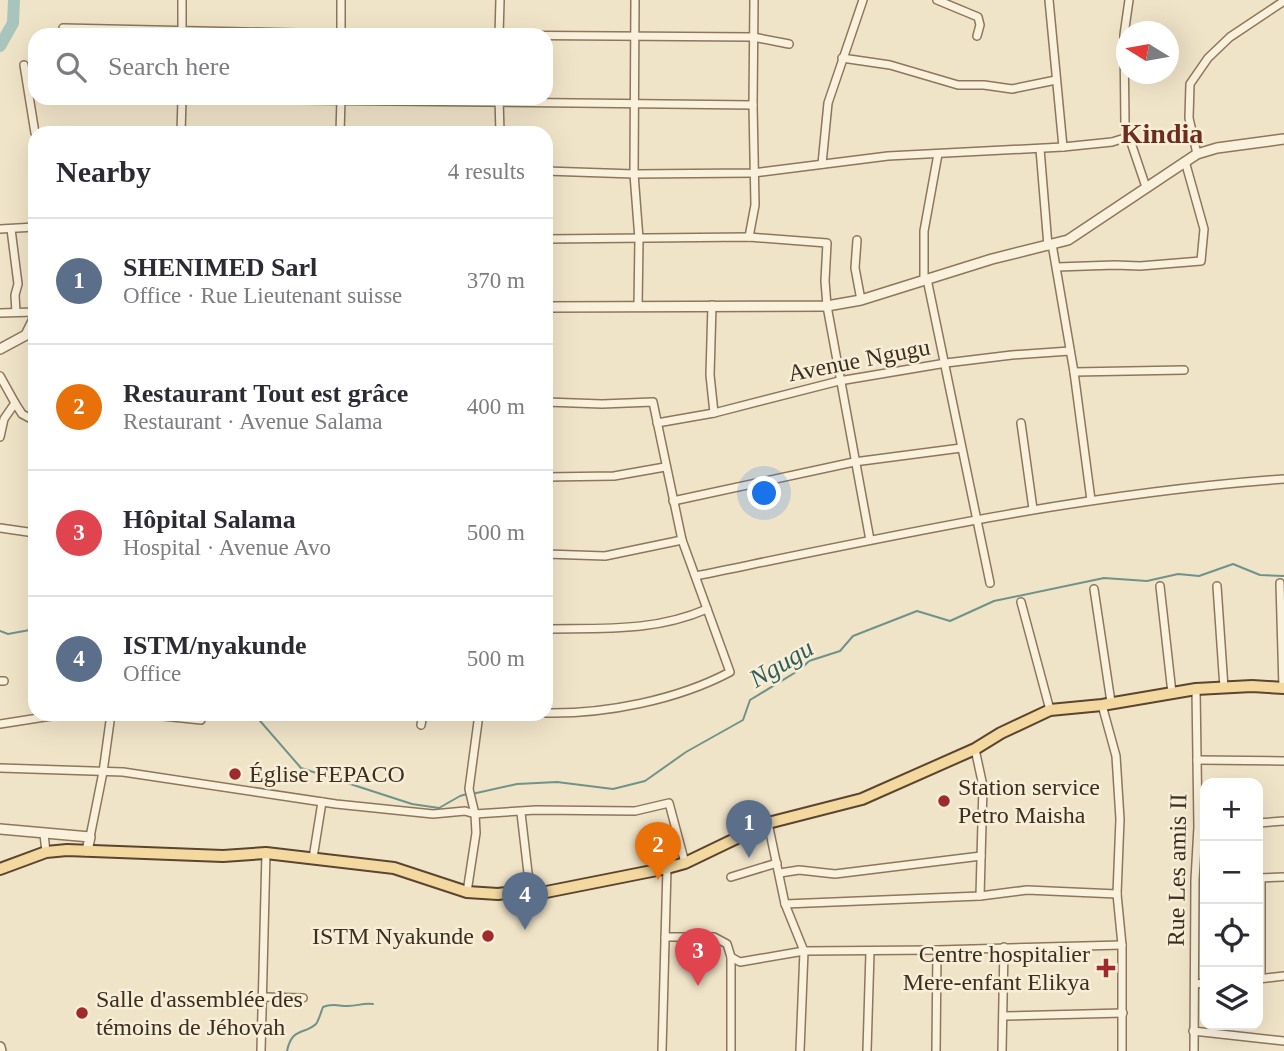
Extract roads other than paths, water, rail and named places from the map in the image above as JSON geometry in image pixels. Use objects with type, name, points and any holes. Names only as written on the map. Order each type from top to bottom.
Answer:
[{"type":"main road","points":[[0,869],[46,852],[87,850],[223,856],[266,853],[394,868],[467,892],[498,894],[530,890],[541,893],[685,863],[768,823],[862,799],[975,749],[1001,733],[1050,710],[1196,690],[1252,686],[1283,688]]},
{"type":"street","points":[[182,0],[182,28]]},
{"type":"street","points":[[341,0],[341,28]]},
{"type":"street","points":[[499,28],[500,0]]},
{"type":"street","points":[[635,0],[638,307]]},
{"type":"street","points":[[748,237],[755,205],[754,0]]},
{"type":"street","points":[[822,164],[828,103],[863,0]]},
{"type":"street","points":[[937,0],[978,17],[980,25],[977,36]]},
{"type":"street","points":[[1049,0],[1063,147]]},
{"type":"street","points":[[1129,0],[1124,35],[1125,125],[1146,187]]},
{"type":"street","points":[[1198,154],[1189,117],[1190,84],[1208,58],[1230,37],[1284,1]]},
{"type":"street","points":[[553,35],[753,37],[789,44]]},
{"type":"street","points":[[842,58],[890,65],[958,85],[1012,89],[1056,80]]},
{"type":"street","points":[[24,65],[28,80]]},
{"type":"street","points":[[553,103],[753,106]]},
{"type":"street","points":[[33,105],[34,126]]},
{"type":"street","points":[[181,126],[182,105]]},
{"type":"street","points":[[340,126],[341,105]]},
{"type":"street","points":[[499,105],[500,126]]},
{"type":"street","points":[[553,171],[753,173],[888,156],[1040,149],[1112,142],[1128,137]]},
{"type":"street","points":[[553,307],[827,306],[861,300],[992,259],[1068,240],[1198,154],[1217,148],[1284,139]]},
{"type":"street","points":[[1040,149],[1050,245],[1057,267],[1074,372],[1091,500]]},
{"type":"street","points":[[937,153],[924,231],[926,279],[946,363],[990,583]]},
{"type":"street","points":[[1057,267],[1140,266],[1201,261],[1204,229],[1185,161]]},
{"type":"street","points":[[0,229],[28,228]]},
{"type":"street","points":[[11,229],[18,284],[15,295],[16,312]]},
{"type":"street","points":[[553,239],[748,237],[827,243],[827,306],[853,462],[870,540]]},
{"type":"street","points":[[857,240],[855,268],[861,300]]},
{"type":"street","points":[[712,305],[710,375],[714,412]]},
{"type":"street","points":[[0,313],[28,312]]},
{"type":"street","points":[[0,349],[26,335],[28,331]]},
{"type":"street","name":"Avenue Ngugu","points":[[657,423],[839,381],[946,363],[1070,351]]},
{"type":"street","points":[[1074,372],[1184,370]]},
{"type":"street","points":[[0,376],[22,414],[28,417]]},
{"type":"street","points":[[553,402],[653,402],[682,540],[730,673],[703,687],[612,709],[553,713]]},
{"type":"street","points":[[0,437],[4,419],[15,403]]},
{"type":"street","points":[[1021,422],[1033,509]]},
{"type":"street","points":[[673,501],[853,462],[961,448]]},
{"type":"street","points":[[553,477],[614,476],[665,467]]},
{"type":"street","points":[[696,576],[976,518],[1091,500],[1226,483],[1284,479]]},
{"type":"street","points":[[0,528],[28,532]]},
{"type":"street","points":[[553,554],[604,556],[682,540]]},
{"type":"street","points":[[1280,583],[1283,688]]},
{"type":"street","points":[[1160,586],[1172,693]]},
{"type":"street","points":[[1217,586],[1224,688]]},
{"type":"street","points":[[1094,589],[1106,703],[1116,756],[1121,819],[1117,894],[1122,945],[1122,1051]]},
{"type":"street","points":[[1021,602],[1050,710]]},
{"type":"street","points":[[553,629],[626,628],[680,621],[707,609]]},
{"type":"street","name":"Rue Les amis II","points":[[1196,690],[1200,810]]},
{"type":"street","points":[[0,724],[28,720]]},
{"type":"street","points":[[87,850],[110,721]]},
{"type":"street","points":[[421,726],[422,721]]},
{"type":"street","points":[[467,892],[477,834],[469,789],[478,721]]},
{"type":"street","points":[[975,749],[983,786],[980,896]]},
{"type":"street","points":[[1197,760],[1284,761]]},
{"type":"street","points":[[0,768],[123,772],[321,802],[433,814],[465,811],[475,814],[521,813],[570,809],[578,812],[635,811],[669,803],[685,863]]},
{"type":"street","points":[[313,858],[321,802]]},
{"type":"street","points":[[521,813],[530,890]]},
{"type":"street","points":[[1263,823],[1284,821]]},
{"type":"street","points":[[768,823],[785,904],[804,951],[800,1051]]},
{"type":"street","points":[[0,829],[90,838]]},
{"type":"street","points":[[44,834],[46,852]]},
{"type":"street","name":"Rue Les amis II","points":[[1194,1051],[1195,880],[1200,836]]},
{"type":"street","points":[[261,1051],[266,853]]},
{"type":"street","points":[[780,873],[799,870],[835,874],[981,856]]},
{"type":"street","points":[[731,877],[777,863]]},
{"type":"street","points":[[663,1051],[667,868]]},
{"type":"street","points":[[1263,878],[1284,877]]},
{"type":"street","points":[[1195,880],[1200,880]]},
{"type":"street","points":[[785,904],[980,896],[1027,890],[1117,894]]},
{"type":"street","points":[[1259,967],[1260,904]]},
{"type":"street","points":[[665,937],[714,937],[727,944],[731,957],[731,1051]]},
{"type":"street","points":[[731,957],[740,962],[804,951],[1122,945]]},
{"type":"street","points":[[1002,1051],[1004,947]]},
{"type":"street","points":[[936,1051],[937,950]]},
{"type":"street","points":[[867,1051],[870,951]]},
{"type":"street","points":[[1263,979],[1284,976]]},
{"type":"street","points":[[1195,984],[1200,984]]},
{"type":"street","points":[[264,997],[303,998]]},
{"type":"street","points":[[1004,1016],[1124,1013]]},
{"type":"street","points":[[1194,1031],[1284,1041]]},
{"type":"waterway","points":[[0,46],[13,23],[14,0]]},
{"type":"waterway","name":"Ngugu","points":[[472,794],[517,784],[557,782],[613,789],[645,781],[686,752],[743,720],[750,700],[801,669],[809,661],[840,651],[853,636],[917,611],[950,621],[994,601],[1104,578],[1147,581],[1178,574],[1199,576],[1233,564],[1260,575],[1284,576]]},
{"type":"waterway","name":"Ngugu","points":[[0,631],[8,634],[28,630]]},
{"type":"waterway","name":"Ngugu","points":[[260,721],[301,768],[412,804],[439,808],[467,794]]},
{"type":"waterway","points":[[287,1051],[295,1035],[316,1024],[323,1007],[373,1004]]},
{"type":"place","name":"Église FEPACO","points":[[235,774]]},
{"type":"place","name":"Station service Petro Maisha","points":[[944,801]]},
{"type":"place","name":"SHENIMED Sarl","points":[[749,858]]},
{"type":"place","name":"Restaurant Tout est grâce","points":[[658,880]]},
{"type":"place","name":"ISTM/nyakunde","points":[[525,930]]},
{"type":"place","name":"ISTM Nyakunde","points":[[488,936]]},
{"type":"place","name":"Centre hospitalier Mere-enfant Elikya","points":[[1106,968]]},
{"type":"place","name":"Hôpital Salama","points":[[698,986]]},
{"type":"place","name":"Salle d'assemblée des témoins de Jéhovah","points":[[82,1013]]},
{"type":"district","name":"Kindia","points":[[1162,133]]}]
